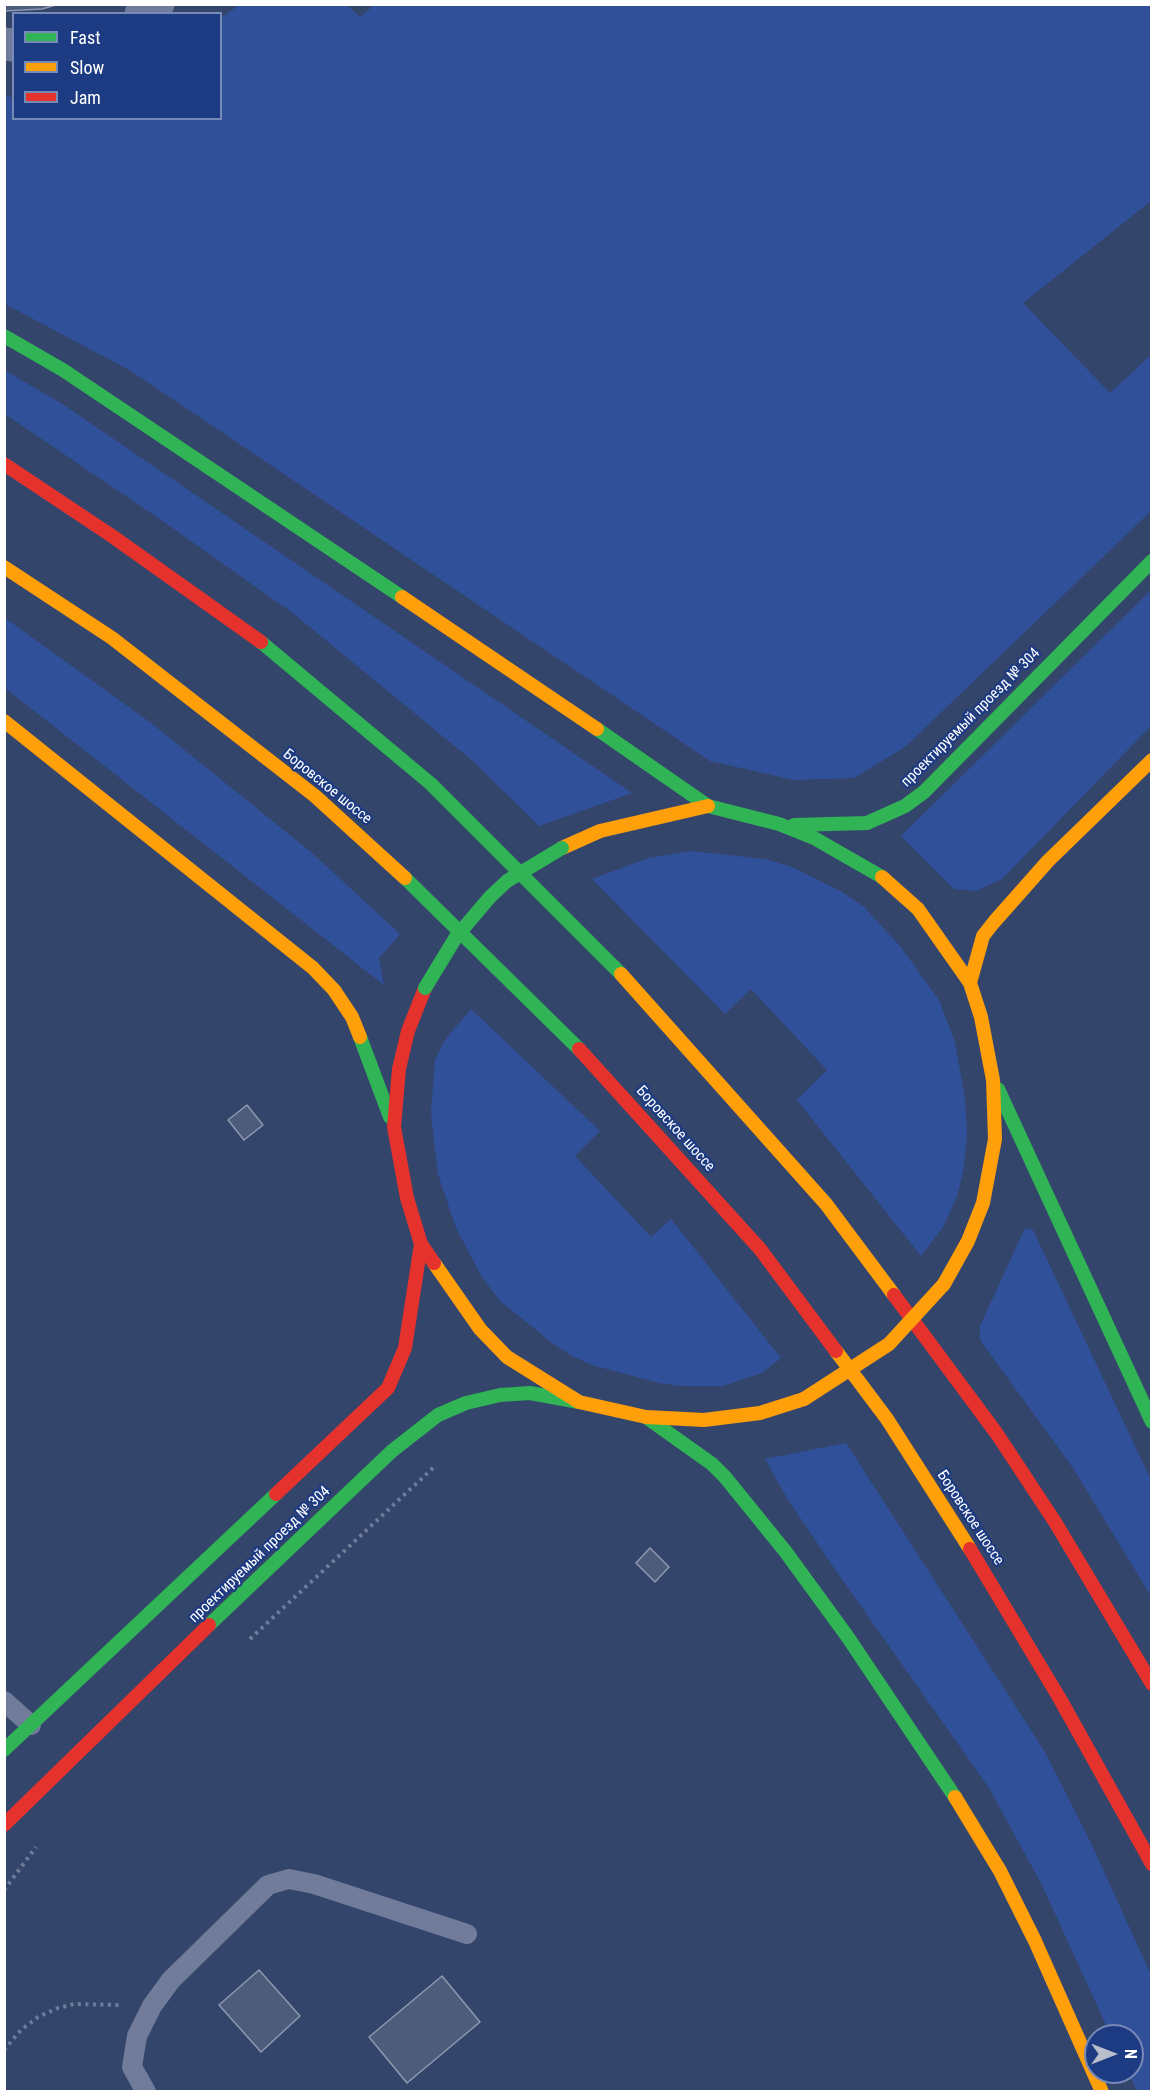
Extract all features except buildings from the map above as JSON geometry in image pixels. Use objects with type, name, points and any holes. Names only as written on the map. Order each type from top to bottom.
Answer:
[{"type":"main road","points":[[4,336],[63,370],[580,717],[708,806],[779,824],[851,857],[876,872],[902,893],[936,932],[970,983],[985,1034],[993,1080],[995,1139],[983,1203],[968,1241],[944,1284],[889,1344],[829,1385],[804,1399],[760,1413],[733,1417],[704,1420],[646,1417]]},
{"type":"main road","points":[[4,464],[112,536],[270,650],[431,784],[600,951],[826,1204],[854,1240],[997,1434],[1061,1531],[1152,1684]]},
{"type":"main road","name":"проектируемый проезд № 304","points":[[779,824],[807,826],[867,823],[905,806],[939,778],[1152,561]]},
{"type":"main road","name":"Боровское шоссе","points":[[4,567],[112,638],[351,827],[602,1072],[760,1249],[887,1419],[958,1528],[1055,1689],[1152,1864]]},
{"type":"main road","points":[[4,721],[313,968],[344,1003],[357,1029],[394,1127],[406,1198],[421,1244],[480,1329],[507,1357],[579,1402]]},
{"type":"main road","points":[[970,983],[983,936],[994,922],[1048,861],[1151,763]]},
{"type":"main road","points":[[394,1127],[399,1069],[408,1031],[425,988],[456,937],[490,897],[507,881],[561,848],[629,823],[708,806]]},
{"type":"main road","points":[[993,1080],[1032,1158],[1152,1422]]},
{"type":"main road","points":[[4,1750],[388,1388],[405,1348],[421,1244]]},
{"type":"main road","name":"проектируемый проезд № 304","points":[[4,1825],[287,1549],[392,1451],[438,1415],[466,1403],[500,1395],[530,1393],[646,1417]]},
{"type":"main road","points":[[646,1417],[712,1464],[724,1477],[785,1551],[847,1636],[954,1796],[1000,1871],[1035,1941],[1102,2091]]},
{"type":"street","points":[[144,12],[158,4]]},
{"type":"lane","points":[[4,1701],[30,1725]]},
{"type":"lane","points":[[146,2091],[132,2067],[137,2036],[152,2006],[171,1980],[268,1885],[289,1879],[314,1884],[467,1934]]},
{"type":"path","points":[[244,1644],[435,1466]]},
{"type":"path","points":[[4,1890],[40,1842]]},
{"type":"path","points":[[4,2050],[30,2024],[58,2008],[74,2004],[152,2006]]},
{"type":"shaded area","points":[[239,5],[347,5],[360,17],[374,5],[1151,5],[1151,201],[1023,303],[1110,393],[1151,355],[1151,511],[905,747],[854,778],[794,780],[710,761],[131,371],[5,304],[5,94],[12,98],[12,120],[222,120],[222,17]]},
{"type":"shaded area","points":[[4,370],[61,403],[632,793],[539,826],[474,762],[294,614],[5,414]]},
{"type":"shaded area","points":[[1151,590],[1151,726],[1002,879],[976,891],[954,889],[901,836]]},
{"type":"shaded area","points":[[5,618],[151,723],[311,852],[400,934],[379,958],[384,985],[5,688]]},
{"type":"shaded area","points":[[691,851],[765,859],[792,867],[842,892],[863,906],[900,946],[939,1000],[955,1042],[965,1099],[967,1133],[964,1167],[957,1197],[943,1227],[921,1256],[797,1100],[827,1070],[751,989],[725,1014],[592,879],[649,858]]},
{"type":"shaded area","points":[[471,1009],[600,1131],[575,1156],[651,1237],[671,1219],[781,1358],[762,1373],[723,1386],[682,1386],[659,1383],[592,1365],[574,1357],[556,1346],[500,1301],[482,1277],[456,1228],[438,1174],[434,1143],[431,1111],[435,1060],[445,1040]]},
{"type":"shaded area","points":[[1025,1228],[1033,1230],[1151,1480],[1151,1596],[1073,1468],[980,1340],[980,1326]]},
{"type":"shaded area","points":[[846,1443],[1045,1752],[1091,1843],[1151,1975],[1151,2091],[1137,2091],[1134,2084],[1144,2084],[1144,2024],[1106,2024],[1042,1885],[989,1788],[832,1565],[787,1498],[765,1459]]},
{"type":"traffic: fast","points":[[4,336],[63,370],[402,597]]},
{"type":"traffic: fast","points":[[794,825],[867,823],[905,806],[924,792],[1152,561]]},
{"type":"traffic: fast","points":[[261,642],[431,784],[621,974]]},
{"type":"traffic: fast","points":[[597,729],[708,806],[779,824],[814,838],[882,877]]},
{"type":"traffic: fast","points":[[425,988],[456,937],[490,897],[507,881],[562,848]]},
{"type":"traffic: fast","points":[[405,878],[579,1049]]},
{"type":"traffic: fast","points":[[360,1037],[390,1117]]},
{"type":"traffic: fast","points":[[998,1089],[1152,1422]]},
{"type":"traffic: fast","points":[[209,1625],[392,1451],[438,1415],[466,1403],[500,1395],[530,1393],[579,1402]]},
{"type":"traffic: fast","points":[[646,1417],[712,1464],[725,1477],[785,1551],[847,1636],[955,1797]]},
{"type":"traffic: fast","points":[[4,1750],[276,1494]]},
{"type":"traffic: slow","points":[[4,567],[112,638],[315,796],[405,878]]},
{"type":"traffic: slow","points":[[402,597],[597,729]]},
{"type":"traffic: slow","points":[[4,721],[313,968],[334,990],[352,1017],[360,1037]]},
{"type":"traffic: slow","points":[[970,983],[983,936],[994,922],[1048,861],[1152,760]]},
{"type":"traffic: slow","points":[[562,848],[600,831],[708,806]]},
{"type":"traffic: slow","points":[[882,877],[918,909],[970,983],[981,1017],[993,1080],[995,1139],[983,1203],[968,1241],[944,1284]]},
{"type":"traffic: slow","points":[[621,974],[826,1204],[894,1295]]},
{"type":"traffic: slow","points":[[434,1263],[480,1329],[507,1357],[579,1402],[646,1417],[704,1420],[760,1413],[804,1399]]},
{"type":"traffic: slow","points":[[804,1399],[889,1344],[944,1284]]},
{"type":"traffic: slow","points":[[836,1351],[887,1419],[970,1549]]},
{"type":"traffic: slow","points":[[955,1797],[1000,1871],[1035,1941],[1102,2092]]},
{"type":"traffic: jam","points":[[4,464],[112,536],[261,642]]},
{"type":"traffic: jam","points":[[425,988],[408,1031],[399,1069],[394,1127],[407,1198],[421,1244],[434,1263]]},
{"type":"traffic: jam","points":[[579,1049],[760,1249],[836,1351]]},
{"type":"traffic: jam","points":[[276,1494],[388,1388],[405,1348],[421,1244]]},
{"type":"traffic: jam","points":[[894,1295],[997,1434],[1055,1522],[1152,1684]]},
{"type":"traffic: jam","points":[[970,1549],[1060,1699],[1152,1864]]},
{"type":"traffic: jam","points":[[4,1825],[209,1625]]}]
